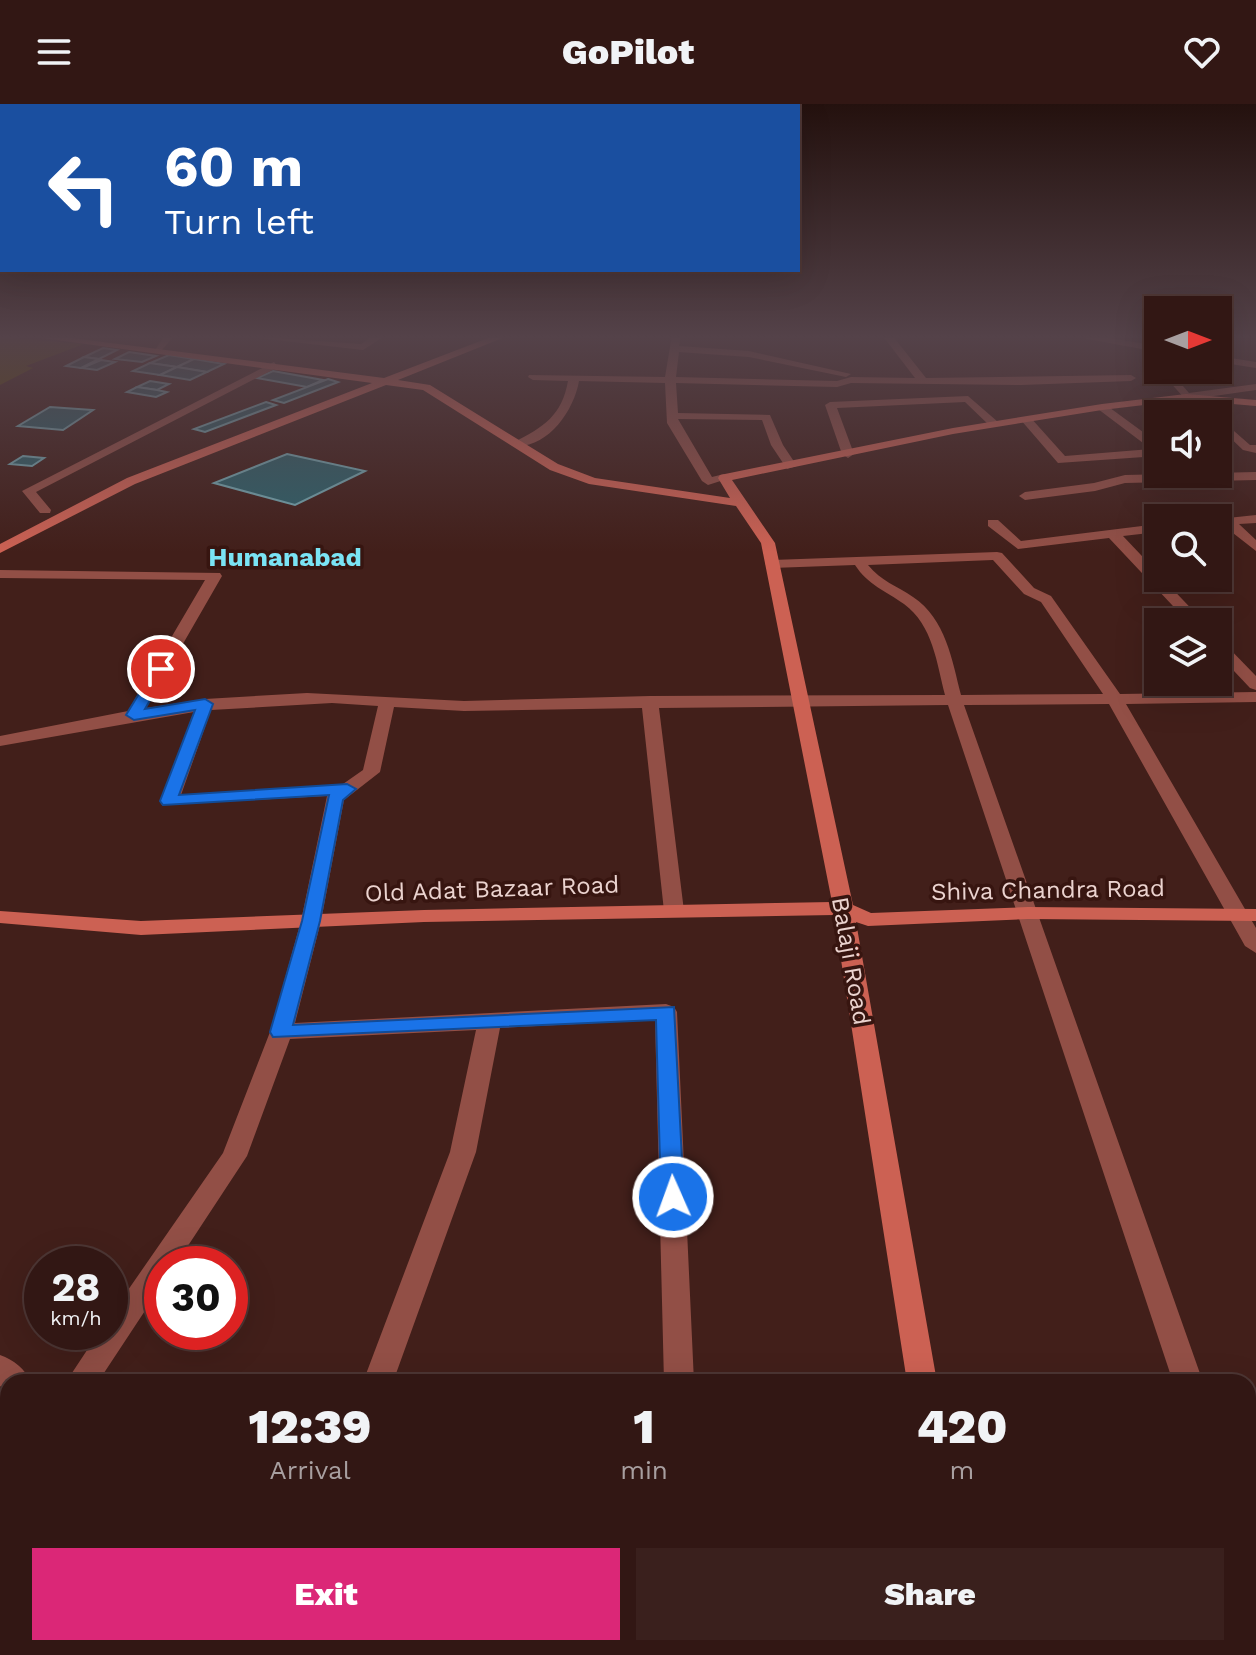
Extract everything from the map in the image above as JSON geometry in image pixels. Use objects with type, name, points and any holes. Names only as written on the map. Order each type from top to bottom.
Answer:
[{"type":"street","points":[[45,510],[28,491],[191,407]]},
{"type":"street","points":[[0,535],[120,474],[293,407]]},
{"type":"street","points":[[0,549],[131,481],[317,407]]},
{"type":"street","points":[[459,407],[554,467],[593,481],[740,503]]},
{"type":"street","points":[[518,444],[556,425],[567,407]]},
{"type":"street","points":[[672,407],[673,423],[708,481],[994,424],[1100,407]]},
{"type":"street","points":[[831,407],[848,454]]},
{"type":"street","points":[[977,407],[994,424]]},
{"type":"street","points":[[1102,407],[1144,440]]},
{"type":"street","points":[[672,416],[766,417],[777,445],[791,466]]},
{"type":"street","points":[[1026,419],[1062,460],[1144,452]]},
{"type":"street","points":[[1232,434],[1247,448],[1256,449]]},
{"type":"street","points":[[1232,476],[1256,476]]},
{"type":"street","points":[[724,478],[770,553],[859,561],[997,556],[1029,591],[1046,599],[1115,699],[1247,915],[1256,946]]},
{"type":"street","points":[[1025,496],[1144,478]]},
{"type":"street","points":[[1232,521],[1256,519]]},
{"type":"street","points":[[993,523],[1018,545],[1144,529]]},
{"type":"street","points":[[1232,529],[1256,547]]},
{"type":"street","points":[[1111,532],[1183,608]]},
{"type":"street","name":"Balaji Road","points":[[770,553],[843,908],[921,1374]]},
{"type":"street","points":[[859,561],[868,578],[913,603],[933,626],[955,702],[1185,1374]]},
{"type":"street","points":[[0,574],[215,576],[134,715]]},
{"type":"street","points":[[1232,660],[1256,685]]},
{"type":"street","points":[[0,741],[205,704],[330,698],[478,706],[650,701],[799,704],[1256,697]]},
{"type":"street","points":[[86,1374],[234,1156],[281,1032],[311,921],[335,798],[371,772],[387,701]]},
{"type":"street","points":[[650,701],[674,911]]},
{"type":"street","points":[[205,704],[169,801],[347,789]]},
{"type":"street","name":"Shiva Chandra Road","points":[[843,908],[868,920],[1028,913],[1247,915]]},
{"type":"street","name":"Old Adat Bazaar Road","points":[[0,917],[141,928],[843,908]]},
{"type":"street","points":[[281,1032],[666,1012],[679,1374]]},
{"type":"street","points":[[381,1374],[463,1152],[490,1019]]},
{"type":"building","points":[[49,407],[93,410],[63,430],[18,426]]},
{"type":"building","points":[[252,407],[270,407],[205,432],[194,429]]},
{"type":"building","points":[[287,454],[365,471],[295,505],[214,483]]},
{"type":"building","points":[[23,456],[44,458],[32,466],[10,464]]},
{"type":"district","name":"Humanabad","points":[[285,557]]},
{"type":"route","points":[[161,669],[134,715],[205,704],[169,801],[347,789],[335,798],[311,921],[281,1032],[666,1012],[673,1197]]}]
